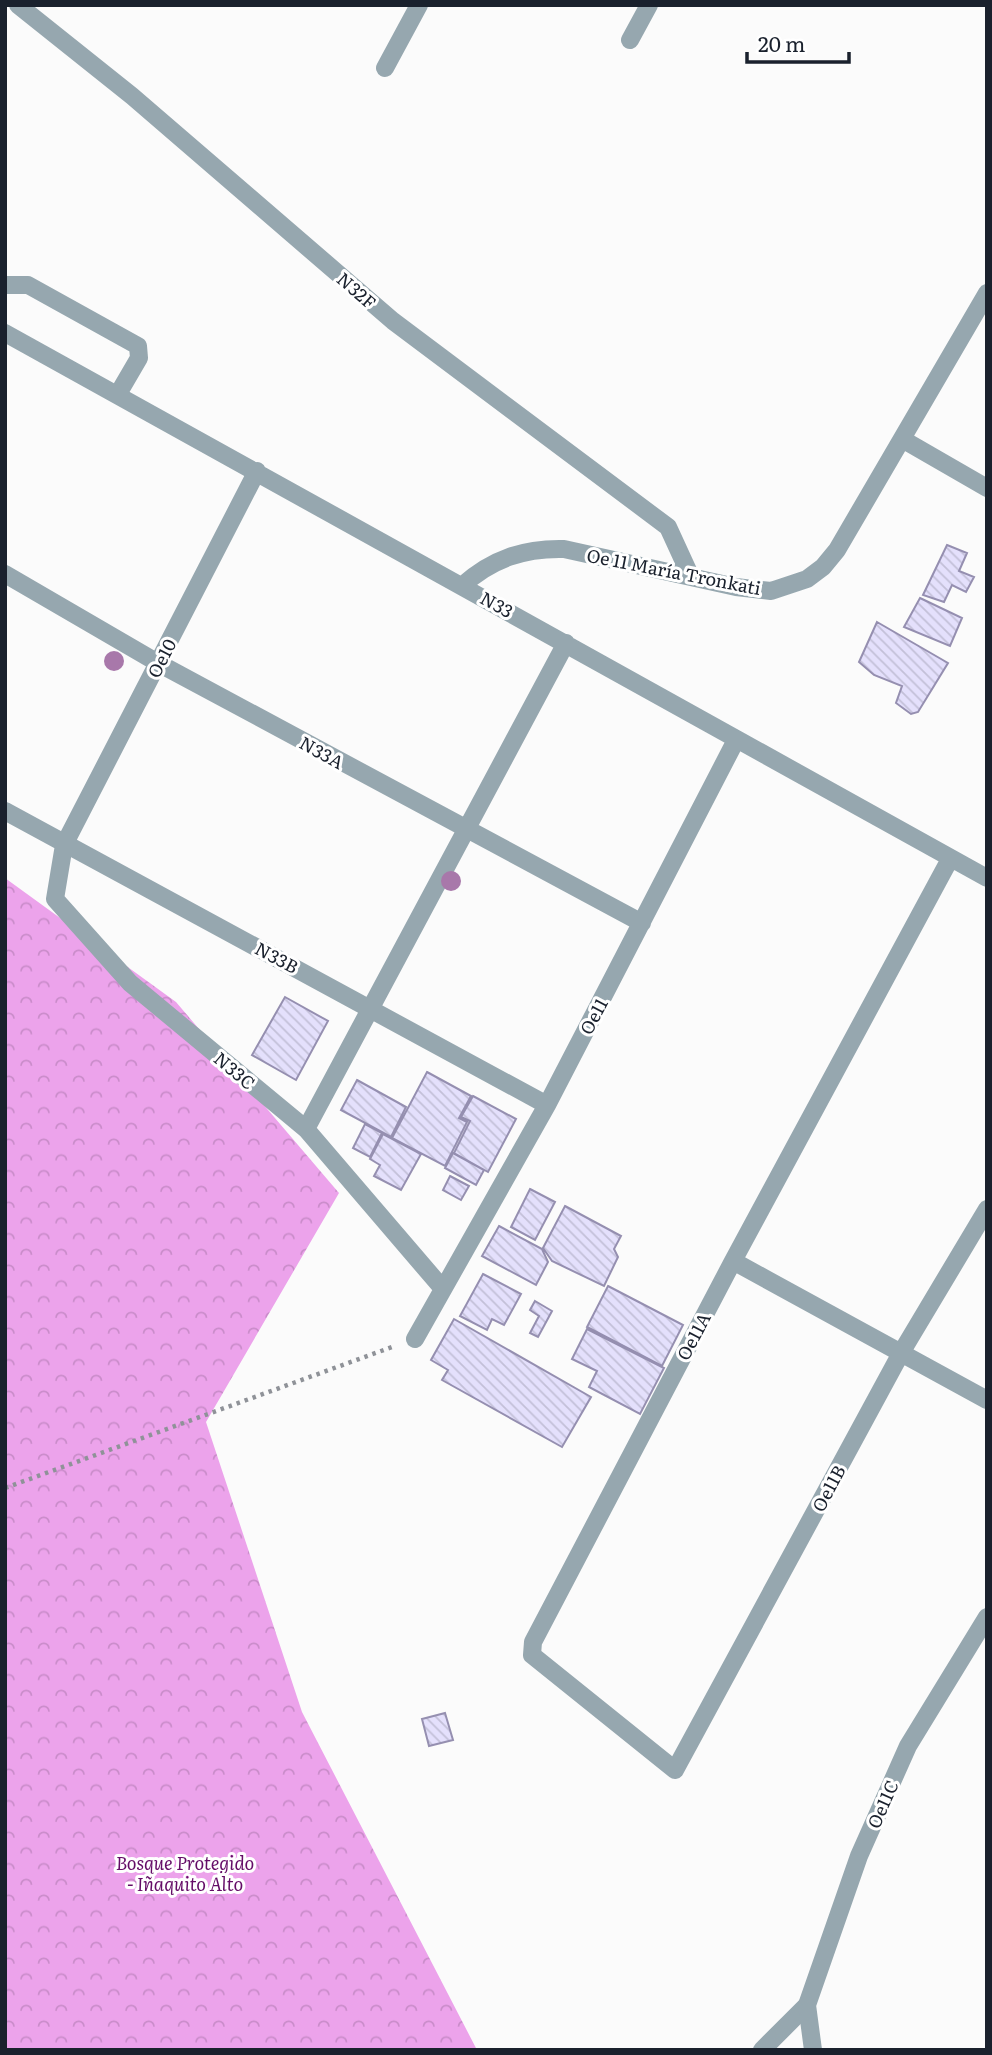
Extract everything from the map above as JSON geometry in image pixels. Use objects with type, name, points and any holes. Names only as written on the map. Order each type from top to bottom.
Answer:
[{"type":"street","name":"N32F","points":[[18,5],[132,96],[393,321],[668,527],[690,575]]},
{"type":"street","points":[[385,68],[419,5]]},
{"type":"street","points":[[630,40],[649,5]]},
{"type":"street","points":[[5,285],[28,285],[138,346],[139,358],[118,394]]},
{"type":"street","name":"Oe 11 María Tronkati","points":[[463,585],[477,573],[502,559],[546,549],[564,549],[753,590],[788,587],[807,579],[823,567],[837,550],[987,293]]},
{"type":"street","name":"N33","points":[[5,333],[987,878]]},
{"type":"street","points":[[902,439],[987,488]]},
{"type":"street","name":"Oe10","points":[[64,845],[257,471]]},
{"type":"street","name":"N33A","points":[[5,574],[158,663],[465,831],[642,923]]},
{"type":"street","points":[[306,1129],[566,643]]},
{"type":"street","name":"Oe11","points":[[415,1339],[547,1105],[736,740]]},
{"type":"street","name":"N33B","points":[[5,811],[64,845],[371,1007],[547,1105]]},
{"type":"street","name":"N33C","points":[[64,845],[55,899],[130,983],[306,1129],[443,1289]]},
{"type":"street","name":"Oe11A","points":[[675,1770],[533,1655],[533,1642],[733,1261],[950,859]]},
{"type":"street","name":"Oe11B","points":[[675,1770],[901,1353],[987,1209]]},
{"type":"street","points":[[733,1261],[987,1400]]},
{"type":"street","name":"Oe11C","points":[[807,2005],[859,1856],[908,1746],[987,1617]]},
{"type":"street","points":[[762,2050],[807,2005]]},
{"type":"street","points":[[807,2005],[813,2050]]},
{"type":"path","points":[[5,1488],[415,1339]]},
{"type":"green space","name":"Bosque Protegido - Iñaquito Alto","points":[[5,878],[176,1002],[339,1193],[206,1422],[302,1712],[477,2050],[5,2050]]},
{"type":"building","points":[[947,545],[967,553],[959,571],[974,577],[966,592],[952,585],[944,602],[923,595]]},
{"type":"building","points":[[920,598],[962,618],[950,646],[904,627]]},
{"type":"building","points":[[877,622],[948,663],[918,712],[911,714],[896,703],[902,686],[874,675],[859,662]]},
{"type":"building","points":[[285,997],[328,1021],[296,1080],[252,1055]]},
{"type":"building","points":[[427,1072],[471,1096],[459,1118],[467,1122],[445,1166],[392,1138]]},
{"type":"building","points":[[357,1080],[406,1107],[391,1137],[341,1110]]},
{"type":"building","points":[[473,1096],[516,1119],[488,1172],[454,1153],[470,1121],[461,1117]]},
{"type":"building","points":[[365,1124],[382,1133],[370,1157],[353,1148]]},
{"type":"building","points":[[383,1134],[421,1154],[401,1190],[374,1176],[380,1165],[370,1159]]},
{"type":"building","points":[[453,1153],[484,1170],[476,1185],[445,1168]]},
{"type":"building","points":[[450,1176],[469,1186],[461,1200],[443,1190]]},
{"type":"building","points":[[530,1189],[555,1202],[535,1240],[511,1227]]},
{"type":"building","points":[[565,1206],[621,1236],[614,1249],[618,1257],[604,1286],[552,1261],[543,1248]]},
{"type":"building","points":[[499,1226],[542,1249],[548,1262],[536,1285],[482,1256]]},
{"type":"building","points":[[483,1274],[521,1294],[504,1325],[492,1319],[487,1330],[460,1316]]},
{"type":"building","points":[[608,1286],[683,1325],[662,1366],[587,1327]]},
{"type":"building","points":[[535,1301],[552,1311],[538,1337],[530,1333],[539,1316],[530,1310]]},
{"type":"building","points":[[454,1319],[591,1397],[562,1447],[442,1380],[448,1370],[431,1360]]},
{"type":"building","points":[[587,1329],[664,1368],[640,1414],[589,1387],[597,1371],[572,1359]]},
{"type":"building","points":[[445,1713],[453,1740],[429,1746],[422,1719]]}]
